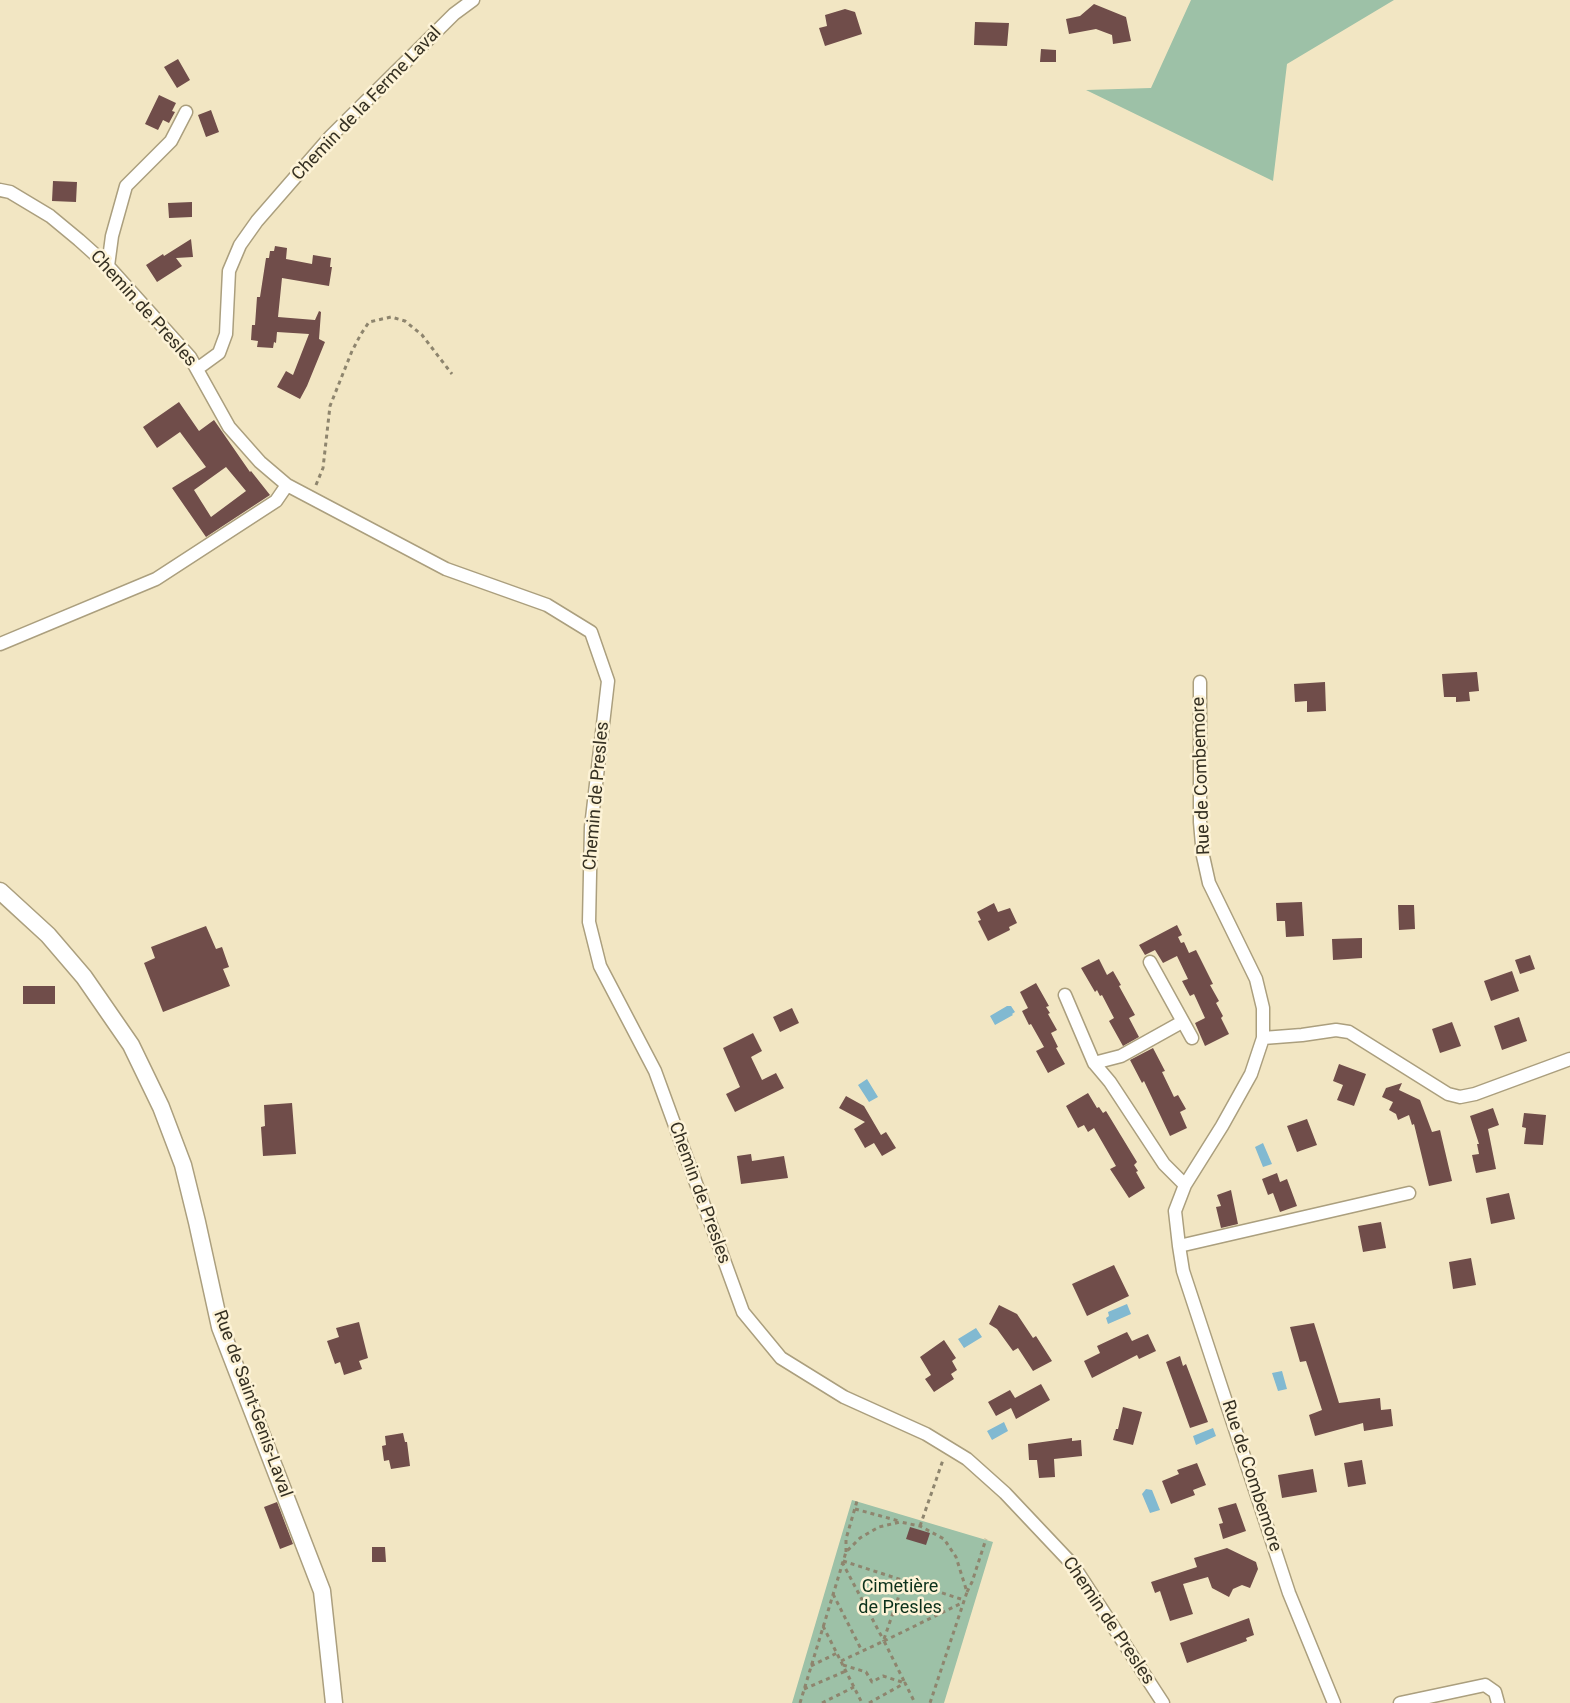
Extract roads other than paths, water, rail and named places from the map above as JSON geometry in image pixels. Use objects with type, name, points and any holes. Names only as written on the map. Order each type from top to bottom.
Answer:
[{"type":"street","name":"Chemin de la Ferme Laval","points":[[197,369],[219,353],[226,334],[230,271],[240,245],[257,221],[332,136],[454,14],[474,0]]},
{"type":"street","points":[[108,266],[112,236],[126,186],[172,141],[186,112]]},
{"type":"street","name":"Chemin de Presles","points":[[0,190],[10,192],[50,216],[108,266],[190,357],[228,427],[260,462],[287,485],[446,569],[547,604],[590,632],[608,681],[590,827],[589,922],[600,966],[655,1071],[743,1312],[781,1358],[844,1397],[926,1434],[947,1446],[967,1459],[1005,1493],[1073,1566],[1163,1703]]},
{"type":"street","points":[[0,644],[156,579],[276,501],[287,485]]},
{"type":"street","name":"Rue de Combemore","points":[[1200,682],[1200,822],[1203,856],[1209,883],[1256,979],[1263,1008],[1263,1038],[1251,1074],[1222,1126],[1185,1185],[1175,1211],[1179,1246],[1183,1271],[1289,1592],[1334,1703]]},
{"type":"street","name":"Rue de Saint-Genis-Laval","points":[[0,891],[48,935],[84,977],[131,1045],[161,1106],[183,1165],[220,1327],[322,1591],[334,1703]]},
{"type":"street","points":[[1150,962],[1192,1038]]},
{"type":"street","points":[[1065,995],[1094,1063],[1110,1082],[1164,1164],[1185,1185]]},
{"type":"street","points":[[1094,1063],[1121,1056],[1182,1022]]},
{"type":"street","points":[[1263,1038],[1336,1030],[1349,1032],[1448,1094],[1460,1097],[1475,1094],[1570,1059]]},
{"type":"street","points":[[1179,1246],[1409,1193]]},
{"type":"street","points":[[1400,1703],[1485,1685],[1495,1692],[1498,1703]]},
{"type":"water","points":[[1007,1006],[1011,1006],[1015,1012],[995,1025],[990,1016]]},
{"type":"water","points":[[867,1079],[878,1097],[869,1102],[858,1085]]},
{"type":"water","points":[[1263,1143],[1272,1164],[1263,1167],[1255,1147]]},
{"type":"water","points":[[1127,1304],[1131,1314],[1108,1324],[1106,1318],[1109,1316],[1108,1312]]},
{"type":"water","points":[[976,1328],[982,1337],[964,1348],[958,1339]]},
{"type":"water","points":[[1282,1371],[1287,1389],[1278,1391],[1272,1373]]},
{"type":"water","points":[[1004,1422],[1008,1431],[992,1440],[987,1431]]},
{"type":"water","points":[[1213,1428],[1216,1436],[1196,1445],[1193,1436]]},
{"type":"water","points":[[1146,1489],[1152,1490],[1160,1510],[1150,1513],[1142,1494]]},
{"type":"park label","name":"Cimetière de Presles","points":[[900,1597]]}]
